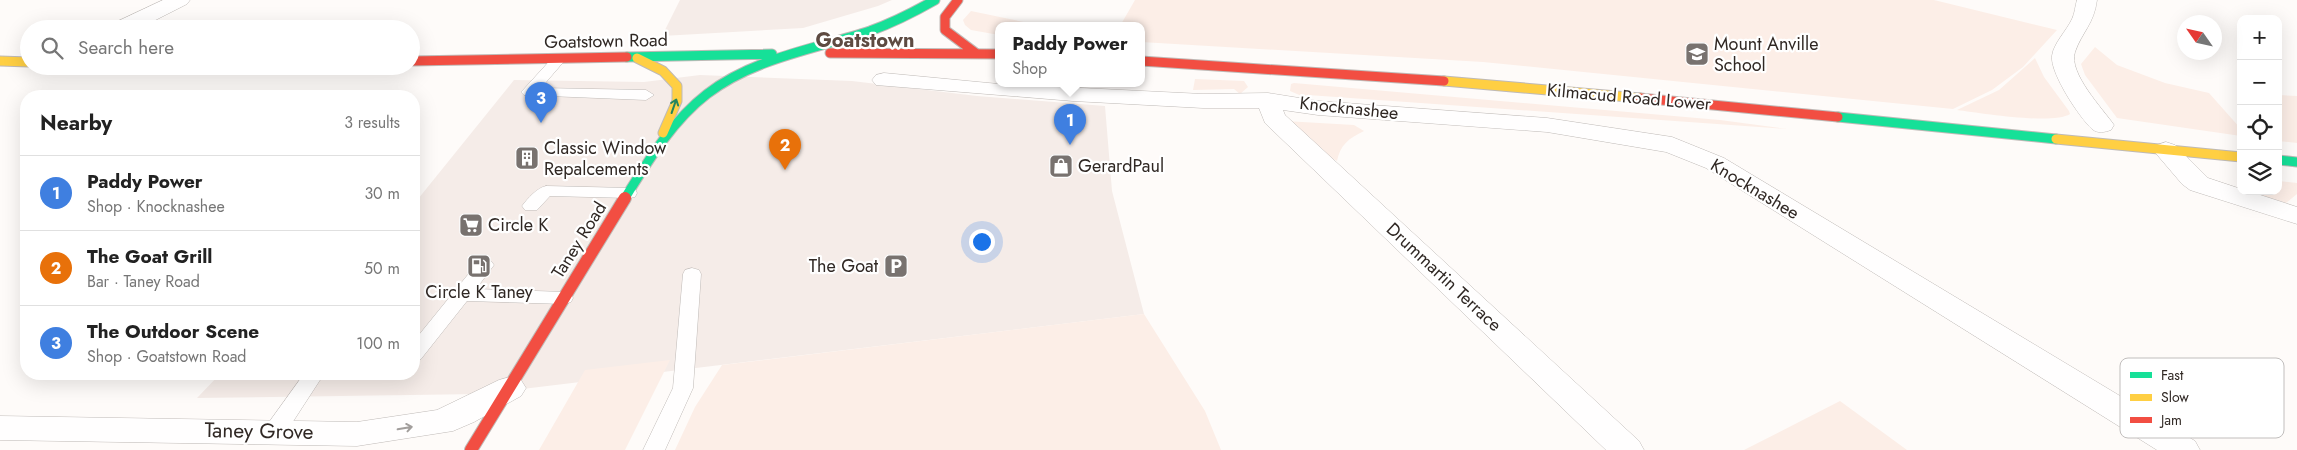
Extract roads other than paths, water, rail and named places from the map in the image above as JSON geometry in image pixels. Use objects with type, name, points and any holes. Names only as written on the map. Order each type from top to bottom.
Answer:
[{"type":"main road","points":[[800,53],[878,28],[935,0]]},
{"type":"main road","points":[[958,0],[945,17],[945,30],[977,54]]},
{"type":"main road","points":[[800,53],[995,54]]},
{"type":"main road","name":"Goatstown Road","points":[[420,61],[638,58],[800,53]]},
{"type":"main road","name":"Taney Road","points":[[471,450],[629,193],[656,151],[680,122],[718,86],[746,72],[800,53]]},
{"type":"main road","points":[[638,58],[662,71],[677,86],[677,101],[656,151]]},
{"type":"main road","points":[[0,60],[20,61]]},
{"type":"main road","name":"Kilmacud Road Lower","points":[[1145,61],[1598,93],[2237,157]]},
{"type":"main road","points":[[2282,160],[2297,162]]},
{"type":"street","points":[[139,20],[180,0]]},
{"type":"street","points":[[2087,0],[2084,17],[2062,54],[2062,60],[2070,78],[2102,124]]},
{"type":"street","points":[[1268,100],[1276,69]]},
{"type":"street","name":"Knocknashee","points":[[884,80],[995,86]]},
{"type":"street","name":"Knocknashee","points":[[1004,87],[1214,102],[1268,100],[1294,102],[1318,108],[1547,125],[1672,145],[1715,163],[2120,411]]},
{"type":"street","name":"Drummartin Terrace","points":[[1268,100],[1274,118],[1627,450]]},
{"type":"street","points":[[2166,150],[2191,178],[2199,184],[2297,216]]},
{"type":"street","name":"Taney Grove","points":[[0,428],[275,431],[357,434],[441,422],[462,414],[510,388]]},
{"type":"street","name":"Knocknashee","points":[[2163,438],[2183,450]]},
{"type":"lane","points":[[558,58],[529,92],[646,94]]},
{"type":"lane","points":[[531,206],[546,191],[629,193]]},
{"type":"lane","points":[[420,347],[485,265]]},
{"type":"lane","points":[[654,450],[683,388],[692,274]]},
{"type":"lane","points":[[462,295],[564,298]]},
{"type":"lane","points":[[275,431],[310,380]]},
{"type":"place","name":"Mount Anville School","points":[[1697,54]]},
{"type":"place","name":"The Outdoor Scene","points":[[541,123]]},
{"type":"place","name":"Paddy Power","points":[[1070,145]]},
{"type":"place","name":"Classic Window Repalcements","points":[[527,158]]},
{"type":"place","name":"GerardPaul","points":[[1061,166]]},
{"type":"place","name":"The Goat Grill","points":[[785,170]]},
{"type":"place","name":"Circle K","points":[[471,225]]},
{"type":"place","name":"Circle K Taney","points":[[479,266]]},
{"type":"place","name":"The Goat","points":[[896,266]]},
{"type":"district","name":"Goatstown","points":[[865,40]]}]
